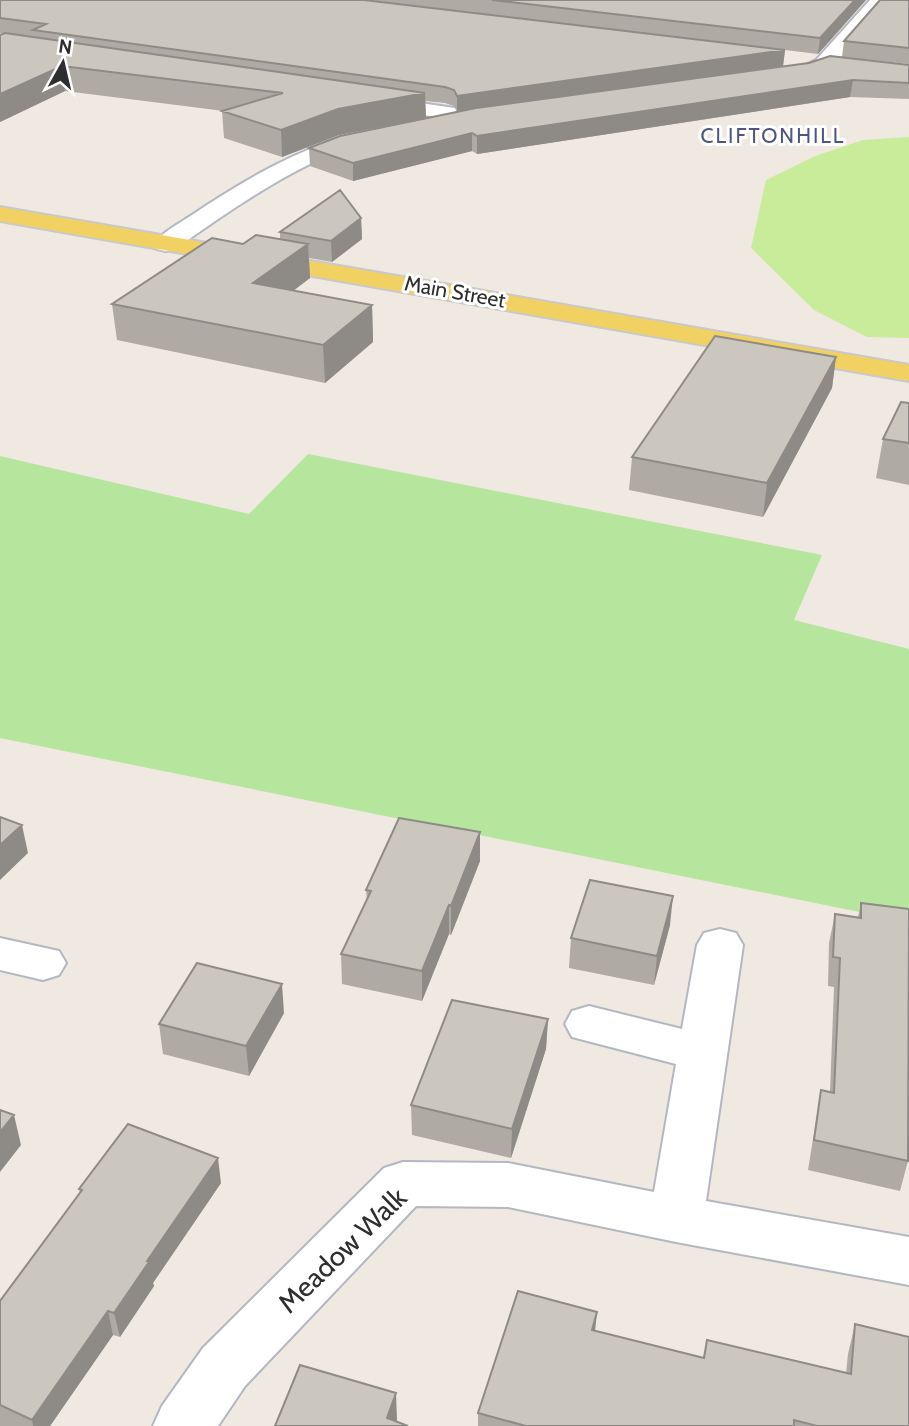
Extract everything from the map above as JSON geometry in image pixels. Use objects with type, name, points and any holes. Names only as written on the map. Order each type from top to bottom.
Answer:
[{"type":"main road","name":"Main Street","points":[[0,214],[909,373]]},
{"type":"street","points":[[759,78],[807,71],[823,64],[879,0]]},
{"type":"street","points":[[781,59],[850,67]]},
{"type":"street","points":[[351,99],[475,117]]},
{"type":"street","points":[[408,129],[500,113]]},
{"type":"street","points":[[166,244],[253,184],[291,163],[334,146],[384,134]]},
{"type":"street","points":[[677,1219],[701,1052],[720,945]]},
{"type":"street","points":[[0,954],[43,963]]},
{"type":"street","points":[[589,1024],[701,1052]]},
{"type":"street","name":"Meadow Walk","points":[[183,1426],[225,1367],[403,1184],[508,1185],[909,1261]]},
{"type":"green space","points":[[909,137],[909,338],[867,337],[814,310],[751,248],[766,180],[815,156],[863,140]]},
{"type":"green space","points":[[308,454],[822,555],[794,620],[909,649],[909,922],[0,738],[0,456],[249,514]]},
{"type":"building","points":[[0,0],[364,0],[785,50],[457,96],[454,90],[445,87],[33,30],[46,24],[0,18]]},
{"type":"building","points":[[492,0],[855,0],[820,38]]},
{"type":"building","points":[[880,0],[909,0],[909,48],[844,41]]},
{"type":"building","points":[[5,33],[425,93],[338,109],[281,130],[222,111],[283,93],[62,66],[0,94],[0,35]]},
{"type":"building","points":[[830,56],[909,65],[909,83],[853,80],[477,136],[472,133],[353,163],[309,148],[340,136],[476,108],[809,63]]},
{"type":"building","points":[[340,190],[361,218],[331,241],[280,232]]},
{"type":"building","points":[[256,235],[308,244],[253,283],[372,305],[323,345],[112,304],[212,238],[243,244]]},
{"type":"building","points":[[715,336],[836,357],[767,483],[632,457]]},
{"type":"building","points":[[901,402],[909,403],[909,443],[883,439]]},
{"type":"building","points":[[0,817],[22,825],[0,845]]},
{"type":"building","points":[[399,818],[480,832],[422,971],[341,954],[371,891],[366,890]]},
{"type":"building","points":[[590,880],[673,896],[657,956],[571,938]]},
{"type":"building","points":[[861,903],[909,909],[908,1161],[814,1140],[821,1090],[834,1093],[840,958],[833,957],[835,914],[861,918]]},
{"type":"building","points":[[197,963],[282,984],[246,1046],[159,1024]]},
{"type":"building","points":[[452,1000],[548,1019],[512,1129],[411,1105]]},
{"type":"building","points":[[0,1110],[14,1115],[0,1132]]},
{"type":"building","points":[[128,1124],[218,1158],[114,1313],[108,1311],[32,1420],[0,1405],[0,1301]]},
{"type":"building","points":[[518,1291],[597,1312],[592,1330],[704,1358],[707,1340],[851,1374],[855,1324],[909,1337],[909,1426],[817,1426],[794,1420],[794,1426],[526,1426],[478,1413]]},
{"type":"building","points":[[300,1365],[396,1393],[387,1418],[408,1426],[275,1426]]},
{"type":"district","name":"CLIFTONHILL","points":[[773,136]]}]
